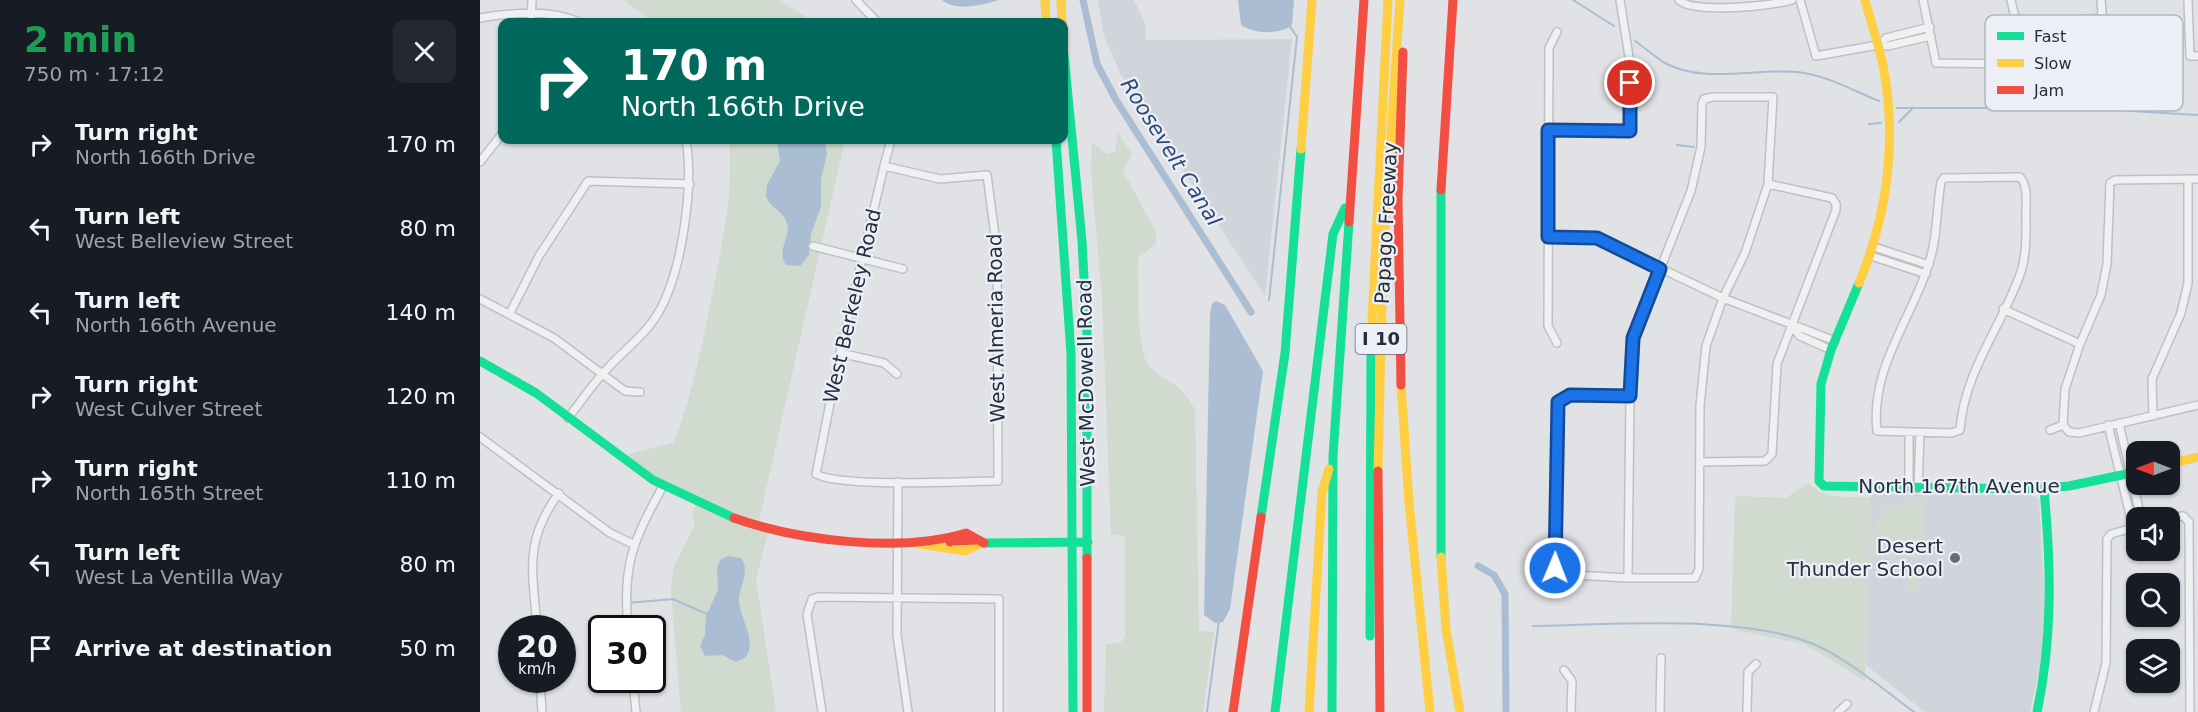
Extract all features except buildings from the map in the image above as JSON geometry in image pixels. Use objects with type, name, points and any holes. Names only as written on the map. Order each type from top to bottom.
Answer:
[{"type":"main road","points":[[1045,0],[1046,18]]},
{"type":"main road","points":[[1061,0],[1062,18]]},
{"type":"main road","points":[[1233,712],[1287,334],[1312,0]]},
{"type":"main road","name":"Papago Freeway","points":[[1333,456],[1348,202],[1364,0]]},
{"type":"main road","points":[[1371,712],[1369,459],[1372,304],[1379,136],[1389,0]]},
{"type":"main road","name":"Papago Freeway","points":[[1382,712],[1378,663],[1378,462],[1383,257],[1400,0]]},
{"type":"main road","points":[[1453,0],[1441,181],[1439,513],[1443,605],[1460,712]]},
{"type":"main road","points":[[1833,346],[1872,251],[1883,210],[1890,159],[1888,106],[1878,45],[1865,0]]},
{"type":"main road","points":[[1399,15],[1404,62],[1398,200],[1398,305],[1409,502],[1430,712]]},
{"type":"main road","name":"West McDowell Road","points":[[1068,98],[1086,294],[1087,712]]},
{"type":"main road","name":"West McDowell Road","points":[[1056,144],[1067,240],[1072,336],[1073,712]]},
{"type":"main road","points":[[1275,712],[1333,234],[1348,202]]},
{"type":"main road","name":"North 167th Avenue","points":[[1833,346],[1819,399],[1819,481],[1824,486],[2044,489],[2126,475]]},
{"type":"main road","points":[[480,361],[523,384],[663,486],[716,511],[769,529],[833,540],[898,543],[914,543],[926,539],[950,543],[956,541],[1088,542]]},
{"type":"main road","points":[[1309,712],[1322,492],[1333,456]]},
{"type":"main road","name":"I 10","points":[[1332,712],[1333,456]]},
{"type":"main road","points":[[2180,461],[2198,457]]},
{"type":"main road","points":[[2037,712],[2052,627],[2044,489]]},
{"type":"street","points":[[531,18],[532,0]]},
{"type":"street","points":[[856,0],[873,18]]},
{"type":"street","points":[[1548,130],[1630,131],[1630,63],[1620,0]]},
{"type":"street","points":[[1682,2],[1757,6],[1792,0]]},
{"type":"street","points":[[1800,0],[1816,56],[1878,45],[1888,46],[1931,36]]},
{"type":"street","points":[[1923,0],[1936,63],[1985,64]]},
{"type":"street","points":[[2011,0],[2015,15]]},
{"type":"street","points":[[2101,0],[2101,15]]},
{"type":"street","points":[[2188,0],[2194,56]]},
{"type":"street","points":[[480,18],[498,18]]},
{"type":"street","points":[[545,18],[563,18]]},
{"type":"street","points":[[1878,45],[1886,38],[1930,27]]},
{"type":"street","points":[[1557,32],[1549,48],[1548,130],[1548,326],[1557,343]]},
{"type":"street","points":[[1628,578],[1633,338],[1681,220],[1697,170],[1704,99],[1773,97],[1772,147],[1768,184],[1745,253],[1723,298],[1706,346],[1700,406],[1699,569],[1695,578],[1628,578],[1556,574],[1558,402],[1570,395],[1630,396]]},
{"type":"street","points":[[480,162],[498,139]]},
{"type":"street","points":[[568,418],[603,373],[640,339],[661,307],[673,275],[690,184],[686,144]]},
{"type":"street","name":"West Berkeley Road","points":[[890,144],[840,353],[816,474],[849,480],[898,482]]},
{"type":"street","name":"West Almeria Road","points":[[884,166],[940,179],[987,175],[997,250],[998,482],[898,482]]},
{"type":"street","points":[[2020,177],[2025,183],[2026,249],[2021,272],[1970,385],[1962,406],[1960,430],[1951,433],[1876,431],[1875,411],[1879,378],[1929,265],[1938,231],[1941,182],[1944,178],[2020,177]]},
{"type":"street","points":[[2152,416],[2152,379],[2181,313],[2188,284],[2188,179]]},
{"type":"street","points":[[2198,179],[2115,180],[2110,183],[2107,264],[2101,295],[2065,389],[2063,425],[2069,432],[2079,433],[2198,405]]},
{"type":"street","points":[[510,313],[538,256],[588,181],[690,184]]},
{"type":"street","points":[[1700,462],[1765,461],[1772,454],[1777,364],[1824,245],[1836,204],[1832,198],[1768,184]]},
{"type":"street","points":[[1548,237],[1597,238],[1723,298],[1791,326],[1803,327],[1833,346]]},
{"type":"street","points":[[813,246],[903,269]]},
{"type":"street","points":[[1872,251],[1929,265]]},
{"type":"street","points":[[1872,251],[1926,274]]},
{"type":"street","points":[[480,299],[554,338],[625,391],[640,392]]},
{"type":"street","points":[[2003,309],[2080,345]]},
{"type":"street","points":[[840,353],[884,363],[897,374]]},
{"type":"street","points":[[2119,423],[2126,459]]},
{"type":"street","points":[[2050,430],[2063,425]]},
{"type":"street","points":[[2108,425],[2126,467]]},
{"type":"street","points":[[1913,488],[1920,432]]},
{"type":"street","points":[[1910,433],[1913,488]]},
{"type":"street","points":[[480,436],[610,533],[633,544]]},
{"type":"street","points":[[898,482],[897,635],[908,712]]},
{"type":"street","points":[[627,615],[625,585],[633,544],[663,486]]},
{"type":"street","points":[[536,615],[532,559],[535,538],[544,513],[559,493]]},
{"type":"street","points":[[2180,516],[2183,516],[2189,522],[2190,712]]},
{"type":"street","points":[[2094,712],[2106,663],[2107,539],[2110,534],[2126,529]]},
{"type":"street","points":[[822,712],[807,614],[812,599],[897,597],[999,599],[999,712]]},
{"type":"street","points":[[2190,643],[2198,643]]},
{"type":"street","points":[[1660,712],[1661,658]]},
{"type":"street","points":[[1747,712],[1748,672],[1756,664]]},
{"type":"street","points":[[1564,670],[1572,681],[1571,712]]},
{"type":"street","points":[[541,693],[542,712]]},
{"type":"street","points":[[634,693],[636,712]]},
{"type":"street","points":[[1838,712],[1848,704]]},
{"type":"shaded area","points":[[624,0],[780,0],[807,18],[648,18]]},
{"type":"shaded area","points":[[1098,0],[1134,0],[1145,23],[1146,40],[1292,39],[1265,296],[1121,75],[1104,36]]},
{"type":"shaded area","points":[[1118,133],[1132,154],[1123,171],[1156,232],[1156,244],[1138,258],[1140,332],[1145,359],[1150,367],[1184,393],[1195,410],[1199,631],[1214,632],[1203,712],[1104,712],[1106,644],[1120,643],[1125,637],[1125,536],[1111,535],[1102,298],[1091,172],[1092,143],[1107,154],[1115,152]]},
{"type":"shaded area","points":[[729,144],[844,144],[758,525],[769,529],[756,579],[776,712],[681,712],[671,592],[673,569],[695,524],[692,514],[696,503],[663,486],[627,455],[674,442],[681,424],[701,351],[723,237]]},
{"type":"shaded area","points":[[1809,482],[1814,488],[1828,495],[1870,497],[1865,681],[1804,644],[1731,629],[1735,499],[1738,496],[1786,498]]},
{"type":"shaded area","name":"Desert Thunder School","points":[[1870,494],[2032,495],[2039,499],[2046,618],[2041,661],[2030,712],[1925,712],[1866,665]]},
{"type":"shaded area","points":[[1924,501],[1924,554],[1920,558],[1871,557],[1874,532],[1882,514],[1898,505]]},
{"type":"shaded area","points":[[1908,573],[1917,573],[1917,591],[1908,590]]},
{"type":"water","points":[[942,0],[999,0],[962,7]]},
{"type":"water","points":[[1238,0],[1294,0],[1292,25],[1274,32],[1260,32],[1246,28],[1241,25]]},
{"type":"water","points":[[778,144],[826,144],[827,154],[821,179],[821,207],[811,234],[809,255],[800,266],[786,265],[783,260],[787,223],[766,197],[767,185],[780,161]]},
{"type":"water","points":[[1216,301],[1225,305],[1263,371],[1230,609],[1223,622],[1215,623],[1204,615],[1210,313],[1212,304]]},
{"type":"water","points":[[728,556],[741,558],[745,568],[739,600],[750,643],[746,657],[736,662],[722,655],[705,656],[700,646],[705,635],[706,616],[718,590],[717,568],[720,560]]},
{"type":"waterway","name":"Roosevelt Canal","points":[[1083,0],[1097,64],[1116,100],[1251,312]]},
{"type":"waterway","points":[[1573,0],[1614,26]]},
{"type":"waterway","points":[[1269,300],[1297,37],[1289,25]]},
{"type":"waterway","points":[[1635,41],[1665,63],[1696,73],[1797,72],[1818,76],[1879,101]]},
{"type":"waterway","points":[[1897,108],[1985,108]]},
{"type":"waterway","points":[[1899,122],[1913,108]]},
{"type":"waterway","points":[[2131,111],[2198,115]]},
{"type":"waterway","points":[[1869,124],[1881,123]]},
{"type":"waterway","points":[[1677,145],[1694,147]]},
{"type":"waterway","name":"Roosevelt Canal","points":[[1478,566],[1494,575],[1505,594],[1506,712]]},
{"type":"waterway","points":[[628,603],[673,599],[707,614]]},
{"type":"waterway","points":[[1207,712],[1219,620]]},
{"type":"waterway","points":[[1533,626],[1680,623],[1756,629],[1790,636],[1820,647],[1845,661],[1914,712]]},
{"type":"traffic: fast","points":[[1068,96],[1082,241],[1087,334],[1087,558]]},
{"type":"traffic: fast","points":[[1056,144],[1071,354],[1073,712]]},
{"type":"traffic: fast","points":[[1261,517],[1285,353],[1301,149]]},
{"type":"traffic: fast","points":[[1441,190],[1441,557]]},
{"type":"traffic: fast","points":[[1275,712],[1333,234],[1345,208]]},
{"type":"traffic: fast","points":[[1332,712],[1333,456],[1349,222]]},
{"type":"traffic: fast","points":[[1859,283],[1831,350],[1821,384],[1819,481],[1824,486],[2036,489],[2069,486],[2126,474]]},
{"type":"traffic: fast","points":[[1370,636],[1371,342]]},
{"type":"traffic: fast","points":[[480,361],[536,393],[653,480],[734,518]]},
{"type":"traffic: fast","points":[[2037,712],[2046,656],[2049,601],[2044,489]]},
{"type":"traffic: fast","points":[[984,543],[1088,542]]},
{"type":"traffic: slow","points":[[1045,0],[1046,18]]},
{"type":"traffic: slow","points":[[1061,0],[1062,18]]},
{"type":"traffic: slow","points":[[1301,149],[1312,0]]},
{"type":"traffic: slow","points":[[1371,342],[1388,0]]},
{"type":"traffic: slow","points":[[1378,471],[1383,257],[1400,0]]},
{"type":"traffic: slow","points":[[1859,283],[1869,258],[1883,205],[1890,125],[1884,71],[1865,0]]},
{"type":"traffic: slow","points":[[1401,385],[1409,502],[1430,712]]},
{"type":"traffic: slow","points":[[2180,461],[2198,457]]},
{"type":"traffic: slow","points":[[1309,712],[1322,492],[1329,469]]},
{"type":"traffic: slow","points":[[914,543],[965,551],[982,543]]},
{"type":"traffic: slow","points":[[1441,557],[1446,629],[1460,712]]},
{"type":"traffic: jam","points":[[1349,222],[1364,0]]},
{"type":"traffic: jam","points":[[1441,190],[1453,0]]},
{"type":"traffic: jam","points":[[1401,385],[1398,199],[1403,52]]},
{"type":"traffic: jam","points":[[1378,471],[1380,712]]},
{"type":"traffic: jam","points":[[1233,712],[1261,517]]},
{"type":"traffic: jam","points":[[734,518],[789,533],[850,542],[911,542],[966,533],[984,543]]},
{"type":"traffic: jam","points":[[950,542],[950,538],[956,541],[977,540]]},
{"type":"traffic: jam","points":[[1087,558],[1087,712]]},
{"type":"place","name":"Desert Thunder School","points":[[1955,558]]},
{"type":"route","points":[[1555,568],[1558,402],[1570,395],[1630,396],[1633,338],[1660,269],[1597,238],[1548,237],[1548,130],[1630,131],[1630,83]]}]
